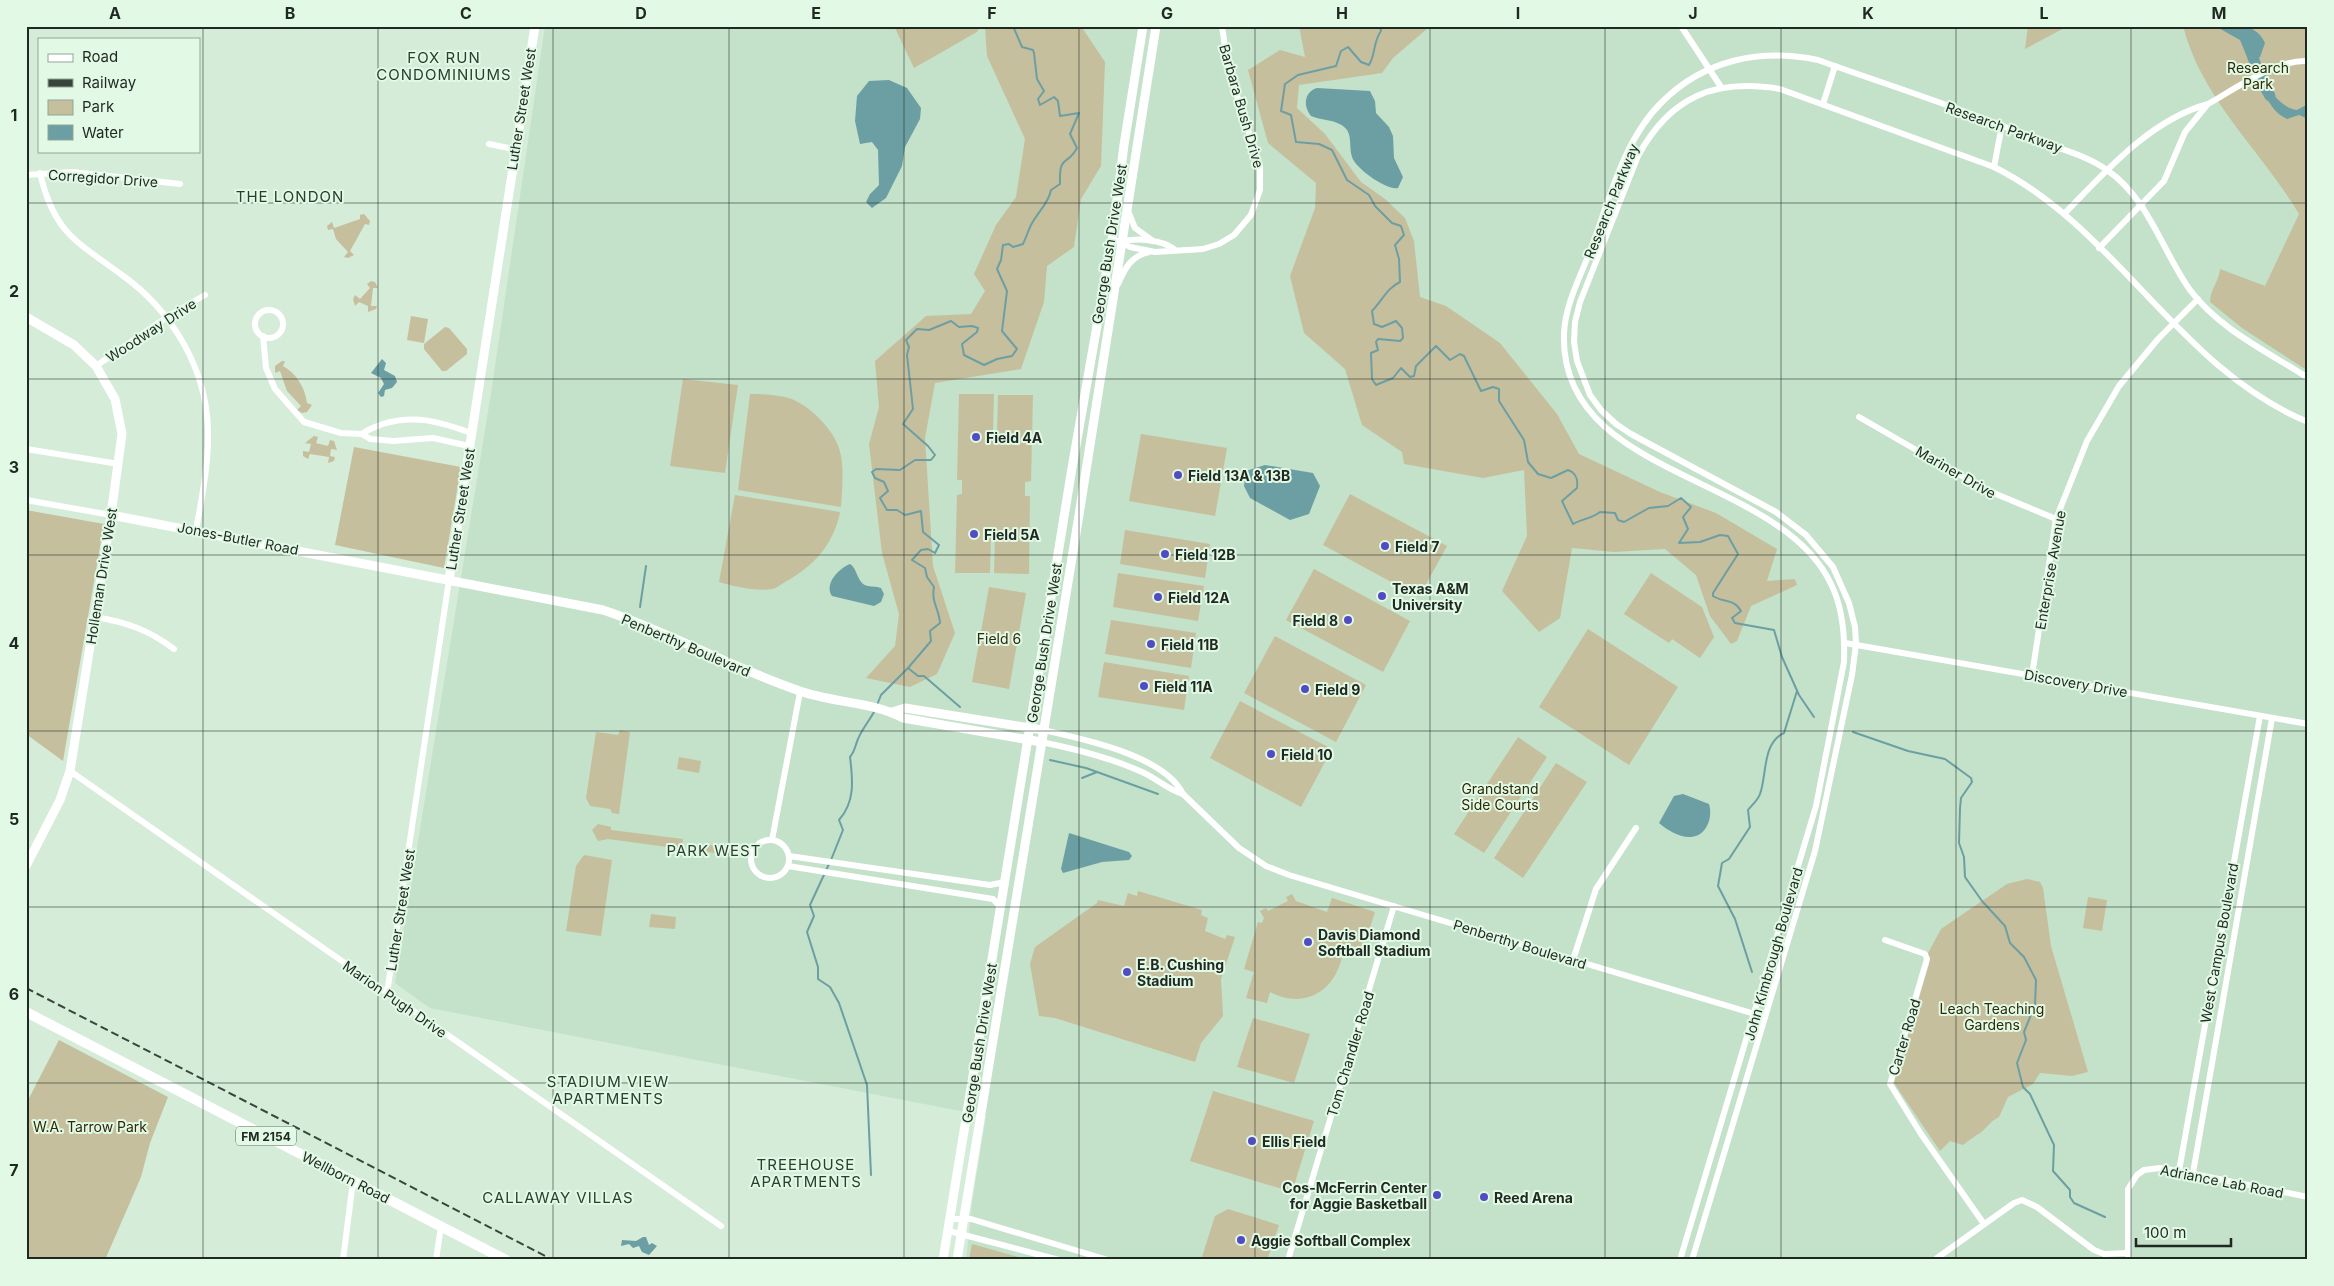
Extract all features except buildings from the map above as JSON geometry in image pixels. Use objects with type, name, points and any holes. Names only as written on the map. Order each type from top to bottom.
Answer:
[{"type":"main road","name":"Luther Street West","points":[[449,580],[534,26]]},
{"type":"main road","name":"George Bush Drive West","points":[[943,1260],[1072,468],[1112,240],[1143,26]]},
{"type":"main road","name":"George Bush Drive West","points":[[957,1260],[1156,26]]},
{"type":"main road","name":"Holleman Drive West","points":[[26,317],[74,346],[96,366],[109,386],[119,412],[122,434],[112,515],[70,771],[60,800],[26,866]]},
{"type":"main road","name":"Jones-Butler Road","points":[[112,515],[449,580]]},
{"type":"main road","name":"Penberthy Boulevard","points":[[449,580],[603,610],[646,624],[745,671],[800,692],[892,712],[904,718],[1041,742]]},
{"type":"main road","name":"Penberthy Boulevard","points":[[892,712],[905,708],[1042,730]]},
{"type":"main road","points":[[988,987],[993,990],[988,1023],[994,1037]]},
{"type":"main road","name":"Wellborn Road","points":[[26,1012],[506,1260]]},
{"type":"street","name":"Barbara Bush Drive","points":[[1112,240],[1122,242],[1130,247],[1155,252],[1211,247],[1234,235],[1251,215],[1260,190],[1260,167],[1228,68],[1222,26]]},
{"type":"street","points":[[1681,26],[1721,87]]},
{"type":"street","name":"Research Parkway","points":[[1845,643],[1843,621],[1831,583],[1803,546],[1769,520],[1617,438],[1593,415],[1580,398],[1564,353],[1566,314],[1626,157],[1655,108],[1674,89],[1710,68],[1734,59],[1772,55],[1800,56],[1835,66],[2002,124],[2081,156],[2107,170],[2141,205],[2157,230],[2178,272],[2198,299],[2228,326],[2308,378]]},
{"type":"street","points":[[2065,213],[2143,137],[2197,107],[2208,104],[2277,67],[2298,61],[2308,62]]},
{"type":"street","points":[[1822,104],[1835,66]]},
{"type":"street","name":"Research Parkway","points":[[1856,644],[1850,603],[1833,567],[1810,539],[1776,512],[1616,424],[1590,395],[1583,380],[1574,342],[1580,302],[1638,156],[1650,135],[1671,111],[1704,92],[1721,87],[1754,85],[1780,89],[1994,167],[2027,184],[2065,213],[2241,386],[2284,412],[2308,422]]},
{"type":"street","points":[[2099,248],[2164,181],[2185,132],[2208,104]]},
{"type":"street","points":[[1994,167],[2002,124]]},
{"type":"street","points":[[489,144],[514,149]]},
{"type":"street","points":[[40,173],[52,210],[71,239],[138,287],[168,317],[179,334],[200,381],[208,426],[206,469],[196,530]]},
{"type":"street","name":"Corregidor Drive","points":[[26,174],[90,174],[180,184]]},
{"type":"street","points":[[1127,209],[1135,228],[1156,243]]},
{"type":"street","name":"Barbara Bush Drive","points":[[1122,242],[1131,239],[1168,245],[1174,250]]},
{"type":"street","points":[[1114,292],[1128,263],[1141,254],[1155,252]]},
{"type":"street","points":[[1585,264],[1594,268]]},
{"type":"street","name":"Woodway Drive","points":[[96,366],[168,317],[206,295]]},
{"type":"street","name":"Enterprise Avenue","points":[[2032,676],[2056,520],[2087,440],[2119,386],[2174,322],[2198,299]]},
{"type":"street","points":[[263,336],[275,336],[280,333],[283,322],[277,312],[266,311],[258,317],[256,328],[263,336],[266,368],[275,389],[291,410],[304,422],[341,433],[362,434],[370,439],[394,441],[433,438],[469,446]]},
{"type":"street","name":"Mariner Drive","points":[[1859,417],[1984,489],[2056,520]]},
{"type":"street","points":[[362,434],[378,426],[406,418],[426,418],[471,432]]},
{"type":"street","points":[[26,449],[118,464]]},
{"type":"street","points":[[1716,492],[1721,483]]},
{"type":"street","name":"Jones-Butler Road","points":[[26,500],[112,515]]},
{"type":"street","points":[[1803,546],[1810,539]]},
{"type":"street","name":"Luther Street West","points":[[387,993],[449,580]]},
{"type":"street","points":[[95,617],[137,626],[160,638],[174,649]]},
{"type":"street","name":"Discovery Drive","points":[[1845,643],[2308,724]]},
{"type":"street","name":"John Kimbrough Boulevard","points":[[1680,1260],[1756,1014],[1816,806],[1844,662],[1845,643]]},
{"type":"street","name":"John Kimbrough Boulevard","points":[[1693,1257],[1824,816],[1856,644]]},
{"type":"street","points":[[772,840],[800,692]]},
{"type":"street","name":"West Campus Boulevard","points":[[2179,1171],[2260,716]]},
{"type":"street","name":"West Campus Boulevard","points":[[2193,1173],[2272,718]]},
{"type":"street","name":"Penberthy Boulevard","points":[[1042,730],[1086,739],[1148,763],[1178,785],[1183,794],[1239,848],[1266,866],[1296,878],[1765,1017]]},
{"type":"street","name":"Penberthy Boulevard","points":[[1041,742],[1091,752],[1143,772],[1174,792],[1183,794]]},
{"type":"street","name":"Marion Pugh Drive","points":[[70,771],[721,1226]]},
{"type":"street","points":[[2248,781],[2261,783]]},
{"type":"street","points":[[1574,960],[1596,889],[1636,828]]},
{"type":"street","points":[[772,840],[783,845],[789,856],[788,866],[777,876],[769,878],[754,869],[752,856],[754,850],[762,842],[772,840]]},
{"type":"street","points":[[789,856],[990,885],[1005,882]]},
{"type":"street","points":[[788,866],[993,899],[1001,908]]},
{"type":"street","points":[[936,890],[937,877]]},
{"type":"street","points":[[1794,884],[1804,887]]},
{"type":"street","name":"Tom Chandler Road","points":[[1288,1260],[1394,906]]},
{"type":"street","name":"Carter Road","points":[[1886,940],[1918,950],[1926,954],[1927,959],[1890,1084],[1921,1134],[1984,1224]]},
{"type":"street","name":"Adriance Lab Road","points":[[2128,1256],[2128,1189],[2137,1175],[2155,1168],[2193,1173],[2308,1197]]},
{"type":"street","points":[[343,1260],[353,1181]]},
{"type":"street","points":[[1937,1258],[2014,1203],[2022,1200],[2037,1207],[2094,1250],[2104,1254],[2128,1256]]},
{"type":"street","points":[[951,1219],[963,1217],[1108,1260]]},
{"type":"street","points":[[436,1260],[441,1226]]},
{"type":"street","points":[[949,1231],[1059,1260]]},
{"type":"street","points":[[1683,1251],[1693,1257]]},
{"type":"shaded area","name":"Texas A&M University","points":[[545,26],[2308,26],[2308,1260],[966,1260],[972,1204],[986,1116],[430,1008],[395,983],[492,387]]},
{"type":"green space","points":[[894,26],[980,26],[977,32],[914,68]]},
{"type":"green space","points":[[985,26],[1081,26],[1105,62],[1101,166],[1081,199],[1074,247],[1047,266],[1044,302],[1021,369],[935,383],[925,438],[933,566],[955,633],[937,674],[910,687],[866,678],[895,646],[899,614],[882,553],[869,444],[879,407],[875,361],[926,316],[971,314],[985,291],[974,274],[996,225],[1016,197],[1025,139],[987,56]]},
{"type":"green space","points":[[1299,26],[1428,28],[1393,58],[1382,73],[1299,85],[1297,108],[1325,134],[1361,182],[1385,199],[1405,218],[1414,241],[1420,297],[1446,306],[1500,343],[1557,414],[1579,454],[1660,492],[1716,513],[1777,549],[1767,581],[1795,579],[1797,585],[1751,606],[1737,641],[1731,644],[1710,616],[1696,575],[1665,549],[1614,552],[1572,548],[1560,618],[1539,632],[1502,591],[1527,536],[1524,470],[1483,478],[1404,464],[1402,452],[1362,425],[1345,369],[1304,333],[1290,276],[1315,208],[1316,183],[1268,143],[1248,70],[1280,50],[1305,57]]},
{"type":"green space","points":[[2028,26],[2068,26],[2025,49]]},
{"type":"green space","name":"Research Park","points":[[2183,26],[2308,26],[2308,371],[2242,328],[2210,302],[2211,293],[2220,269],[2265,286],[2299,214],[2268,168],[2218,101],[2192,53]]},
{"type":"green space","points":[[364,214],[370,221],[369,225],[365,224],[350,251],[354,255],[348,258],[344,257],[348,252],[336,239],[333,229],[328,230],[327,226],[332,222],[334,228],[360,219],[360,215]]},
{"type":"green space","points":[[371,281],[375,282],[378,288],[373,288],[371,306],[377,306],[376,309],[368,312],[368,306],[359,302],[355,306],[353,299],[355,295],[360,299],[370,288],[367,284]]},
{"type":"green space","points":[[411,316],[428,319],[424,343],[407,340]]},
{"type":"green space","points":[[445,327],[449,328],[467,349],[467,354],[446,371],[442,371],[424,349],[424,344]]},
{"type":"green space","points":[[285,361],[283,366],[299,382],[307,403],[312,405],[307,412],[302,413],[297,410],[301,406],[287,391],[280,371],[275,373],[275,366]]},
{"type":"green space","points":[[683,379],[738,385],[725,473],[670,466]]},
{"type":"green space","points":[[750,394],[792,399],[816,415],[830,431],[841,456],[843,475],[841,507],[738,490]]},
{"type":"green space","points":[[959,394],[994,394],[993,432],[997,432],[998,395],[1033,395],[1031,481],[1025,482],[1025,496],[1030,496],[1029,574],[994,573],[995,536],[991,536],[990,573],[955,573],[957,495],[962,494],[962,480],[957,480]]},
{"type":"green space","name":"Field 13A & 13B","points":[[1141,434],[1227,448],[1215,516],[1129,501]]},
{"type":"green space","points":[[314,436],[318,437],[316,443],[328,446],[330,440],[334,441],[337,450],[331,449],[330,456],[335,457],[334,461],[328,463],[329,457],[310,454],[308,459],[303,456],[303,451],[309,452],[311,444],[305,443]]},
{"type":"green space","points":[[354,447],[461,467],[444,568],[335,545]]},
{"type":"green space","name":"Field 7","points":[[1350,494],[1447,546],[1419,597],[1323,545]]},
{"type":"green space","points":[[735,495],[840,512],[833,534],[827,544],[805,569],[774,589],[745,588],[719,582]]},
{"type":"green space","points":[[26,510],[104,524],[63,761],[26,734]]},
{"type":"green space","name":"Field 12B","points":[[1125,530],[1210,544],[1205,578],[1120,564]]},
{"type":"green space","name":"Field 8","points":[[1314,569],[1410,621],[1383,672],[1286,620]]},
{"type":"green space","name":"Field 12A","points":[[1118,573],[1204,586],[1198,621],[1113,607]]},
{"type":"green space","points":[[1651,573],[1702,607],[1714,637],[1700,658],[1672,639],[1669,643],[1624,614]]},
{"type":"green space","name":"Field 6","points":[[989,587],[1026,593],[1009,689],[972,682]]},
{"type":"green space","name":"Field 11B","points":[[1111,620],[1196,633],[1191,668],[1105,654]]},
{"type":"green space","points":[[1588,629],[1678,687],[1629,765],[1539,707]]},
{"type":"green space","name":"Field 9","points":[[1275,636],[1366,685],[1336,742],[1244,693]]},
{"type":"green space","name":"Field 11A","points":[[1104,662],[1189,676],[1184,710],[1098,697]]},
{"type":"green space","name":"Field 10","points":[[1240,701],[1332,749],[1301,807],[1210,758]]},
{"type":"green space","points":[[620,730],[630,732],[619,814],[612,813],[610,809],[590,806],[586,798],[596,732],[618,735]]},
{"type":"green space","name":"Grandstand Side Courts","points":[[1518,737],[1547,757],[1484,853],[1454,834]]},
{"type":"green space","points":[[679,757],[701,761],[699,773],[677,769]]},
{"type":"green space","points":[[1556,763],[1587,782],[1523,878],[1494,858]]},
{"type":"green space","points":[[598,824],[611,827],[611,830],[683,839],[682,849],[608,839],[598,841],[592,830]]},
{"type":"green space","points":[[704,844],[749,851],[748,858],[702,851]]},
{"type":"green space","points":[[584,855],[612,860],[601,936],[566,931],[576,866]]},
{"type":"green space","name":"Leach Teaching Gardens","points":[[2027,879],[2040,882],[2043,888],[2051,946],[2088,1072],[2072,1076],[2040,1073],[2033,1084],[2008,1097],[1999,1117],[1993,1120],[1980,1133],[1963,1145],[1950,1141],[1940,1151],[1894,1083],[1929,964],[1927,955],[1941,929],[2007,884]]},
{"type":"green space","name":"E.B. Cushing Stadium","points":[[1138,891],[1202,910],[1201,915],[1208,918],[1205,931],[1225,939],[1227,935],[1235,937],[1221,979],[1223,1016],[1201,1043],[1195,1062],[1055,1018],[1039,1016],[1030,964],[1035,947],[1097,903],[1098,900],[1124,906],[1128,893],[1137,896]]},
{"type":"green space","name":"Davis Diamond Softball Stadium","points":[[1292,894],[1296,901],[1327,912],[1332,898],[1375,912],[1368,934],[1365,933],[1359,955],[1343,951],[1335,976],[1318,993],[1308,997],[1296,999],[1270,992],[1267,1003],[1246,998],[1254,972],[1244,969],[1258,922],[1262,923],[1264,918],[1260,911],[1266,908],[1268,911],[1288,901],[1286,897]]},
{"type":"green space","points":[[2088,897],[2107,900],[2102,931],[2083,928]]},
{"type":"green space","points":[[651,914],[676,917],[675,929],[649,927]]},
{"type":"green space","points":[[1253,1018],[1310,1034],[1294,1083],[1237,1067]]},
{"type":"green space","name":"W.A. Tarrow Park","points":[[59,1040],[168,1097],[150,1143],[141,1177],[105,1260],[26,1260],[26,1104]]},
{"type":"green space","name":"Ellis Field","points":[[1213,1091],[1314,1121],[1292,1192],[1190,1161]]},
{"type":"green space","name":"Aggie Softball Complex","points":[[1228,1209],[1279,1225],[1267,1260],[1201,1260],[1215,1216]]},
{"type":"green space","points":[[972,1244],[1029,1260],[969,1260]]},
{"type":"water","points":[[2215,26],[2237,26],[2256,31],[2265,43],[2260,57],[2252,60],[2248,57],[2240,40]]},
{"type":"water","points":[[889,80],[907,88],[921,108],[920,119],[905,147],[902,166],[886,198],[872,208],[866,202],[870,194],[879,185],[878,150],[872,142],[860,144],[855,121],[857,96],[869,81]]},
{"type":"water","points":[[2265,84],[2275,97],[2287,107],[2297,110],[2308,104],[2308,119],[2299,115],[2287,119],[2278,113],[2259,86]]},
{"type":"water","points":[[1317,88],[1370,91],[1375,101],[1376,113],[1389,127],[1393,136],[1394,158],[1403,177],[1398,188],[1387,186],[1372,178],[1354,162],[1349,136],[1344,126],[1311,116],[1308,112],[1306,100],[1309,93]]},
{"type":"water","points":[[382,359],[386,363],[384,370],[395,376],[397,382],[392,388],[385,390],[384,396],[381,397],[378,393],[384,384],[381,378],[371,373]]},
{"type":"water","points":[[1265,465],[1313,473],[1320,486],[1309,514],[1290,520],[1250,498],[1244,486],[1246,471]]},
{"type":"water","points":[[850,564],[864,585],[881,588],[884,594],[881,602],[874,606],[832,596],[830,591],[831,582],[841,569]]},
{"type":"water","points":[[1683,794],[1709,804],[1708,825],[1697,836],[1687,837],[1678,835],[1659,823],[1674,796]]},
{"type":"water","points":[[1069,833],[1129,852],[1132,856],[1129,860],[1102,862],[1063,873],[1061,869]]},
{"type":"water","points":[[646,1237],[649,1245],[652,1243],[657,1246],[649,1255],[642,1252],[639,1246],[633,1248],[629,1244],[621,1246],[622,1240],[636,1241]]},
{"type":"waterway","points":[[877,705],[881,695],[931,641],[930,631],[940,623],[934,601],[934,587],[927,577],[925,568],[912,560],[921,550],[928,549],[935,553],[939,545],[923,532],[921,511],[905,515],[897,510],[887,510],[880,498],[888,491],[884,482],[875,478],[872,472],[876,469],[900,470],[915,460],[931,460],[935,455],[928,446],[903,424],[913,409],[907,355],[909,347],[906,340],[917,329],[929,330],[951,321],[959,327],[972,326],[978,328],[977,332],[962,344],[964,355],[984,365],[997,359],[1012,356],[1017,349],[1002,331],[1007,291],[997,269],[1001,260],[1003,245],[1009,244],[1013,247],[1023,244],[1031,225],[1048,199],[1051,190],[1060,184],[1062,164],[1077,148],[1070,134],[1079,113],[1060,116],[1058,101],[1054,97],[1040,105],[1038,99],[1044,91],[1037,79],[1033,50],[1022,47],[1013,26]]},
{"type":"waterway","points":[[1380,26],[1381,31],[1369,65],[1361,62],[1348,47],[1341,51],[1336,66],[1298,75],[1285,84],[1281,111],[1291,115],[1296,142],[1319,144],[1332,150],[1347,180],[1369,195],[1375,206],[1392,223],[1401,226],[1404,235],[1395,245],[1399,259],[1400,282],[1388,291],[1372,311],[1374,324],[1382,327],[1396,321],[1402,328],[1403,338],[1400,341],[1378,339],[1376,342],[1378,350],[1371,353],[1372,379],[1376,385],[1393,378],[1401,368],[1410,377],[1414,376],[1416,366],[1436,346],[1450,360],[1460,354],[1464,356],[1481,391],[1493,387],[1499,389],[1499,401],[1524,440],[1528,462],[1538,474],[1551,478],[1568,470],[1575,475],[1577,488],[1562,501],[1573,524],[1600,512],[1615,513],[1618,520],[1624,522],[1649,508],[1668,506],[1681,498],[1691,507],[1683,517],[1688,529],[1679,543],[1700,542],[1720,535],[1728,536],[1738,554],[1713,593],[1713,596],[1732,602],[1738,607],[1741,611],[1732,618],[1735,623],[1774,630],[1782,657],[1799,695],[1814,717]]},
{"type":"waterway","points":[[2241,26],[2263,84],[2270,96]]},
{"type":"waterway","points":[[640,607],[646,566]]},
{"type":"waterway","points":[[908,668],[918,676],[924,676],[960,707]]},
{"type":"waterway","points":[[1752,972],[1735,919],[1718,886],[1722,863],[1729,859],[1750,827],[1748,810],[1760,794],[1766,760],[1772,744],[1784,733],[1797,691]]},
{"type":"waterway","points":[[831,860],[843,830],[839,820],[848,806],[852,791],[850,757],[860,735],[875,710]]},
{"type":"waterway","points":[[1853,732],[1908,751],[1945,759],[1971,778],[1972,782],[1961,798],[1960,808],[1959,843],[1964,857],[1965,877],[1982,901],[2005,926],[2010,943],[2024,957],[2036,980],[2035,1005],[2024,1032],[2026,1040],[2017,1063],[2023,1087],[2030,1094],[2054,1145],[2053,1171],[2070,1190],[2070,1197],[2074,1203],[2105,1217]]},
{"type":"waterway","points":[[1050,760],[1086,768],[1158,794]]},
{"type":"waterway","points":[[1082,778],[1097,772]]},
{"type":"waterway","points":[[829,864],[810,905],[814,916],[807,932],[818,967],[818,979],[830,987],[839,1003],[867,1085],[871,1175]]},
{"type":"railway","points":[[26,988],[553,1260]]},
{"type":"place","name":"Field 4A","points":[[976,437]]},
{"type":"place","name":"Field 13A & 13B","points":[[1178,475]]},
{"type":"place","name":"Field 5A","points":[[974,534]]},
{"type":"place","name":"Field 7","points":[[1385,546]]},
{"type":"place","name":"Field 12B","points":[[1165,554]]},
{"type":"place","name":"Texas A&M University","points":[[1382,596]]},
{"type":"place","name":"Field 12A","points":[[1158,597]]},
{"type":"place","name":"Field 8","points":[[1348,620]]},
{"type":"place","name":"Field 11B","points":[[1151,644]]},
{"type":"place","name":"Field 11A","points":[[1144,686]]},
{"type":"place","name":"Field 9","points":[[1305,689]]},
{"type":"place","name":"Field 10","points":[[1271,754]]},
{"type":"place","name":"Davis Diamond Softball Stadium","points":[[1308,942]]},
{"type":"place","name":"E.B. Cushing Stadium","points":[[1127,972]]},
{"type":"place","name":"Ellis Field","points":[[1252,1141]]},
{"type":"place","name":"Cos-McFerrin Center for Aggie Basketball","points":[[1437,1195]]},
{"type":"place","name":"Reed Arena","points":[[1484,1197]]},
{"type":"place","name":"Aggie Softball Complex","points":[[1241,1240]]},
{"type":"district","name":"FOX RUN CONDOMINIUMS","points":[[444,66]]},
{"type":"district","name":"THE LONDON","points":[[290,196]]},
{"type":"district","name":"PARK WEST","points":[[714,850]]},
{"type":"district","name":"STADIUM VIEW APARTMENTS","points":[[608,1090]]},
{"type":"district","name":"TREEHOUSE APARTMENTS","points":[[806,1172]]},
{"type":"district","name":"CALLAWAY VILLAS","points":[[558,1197]]}]
